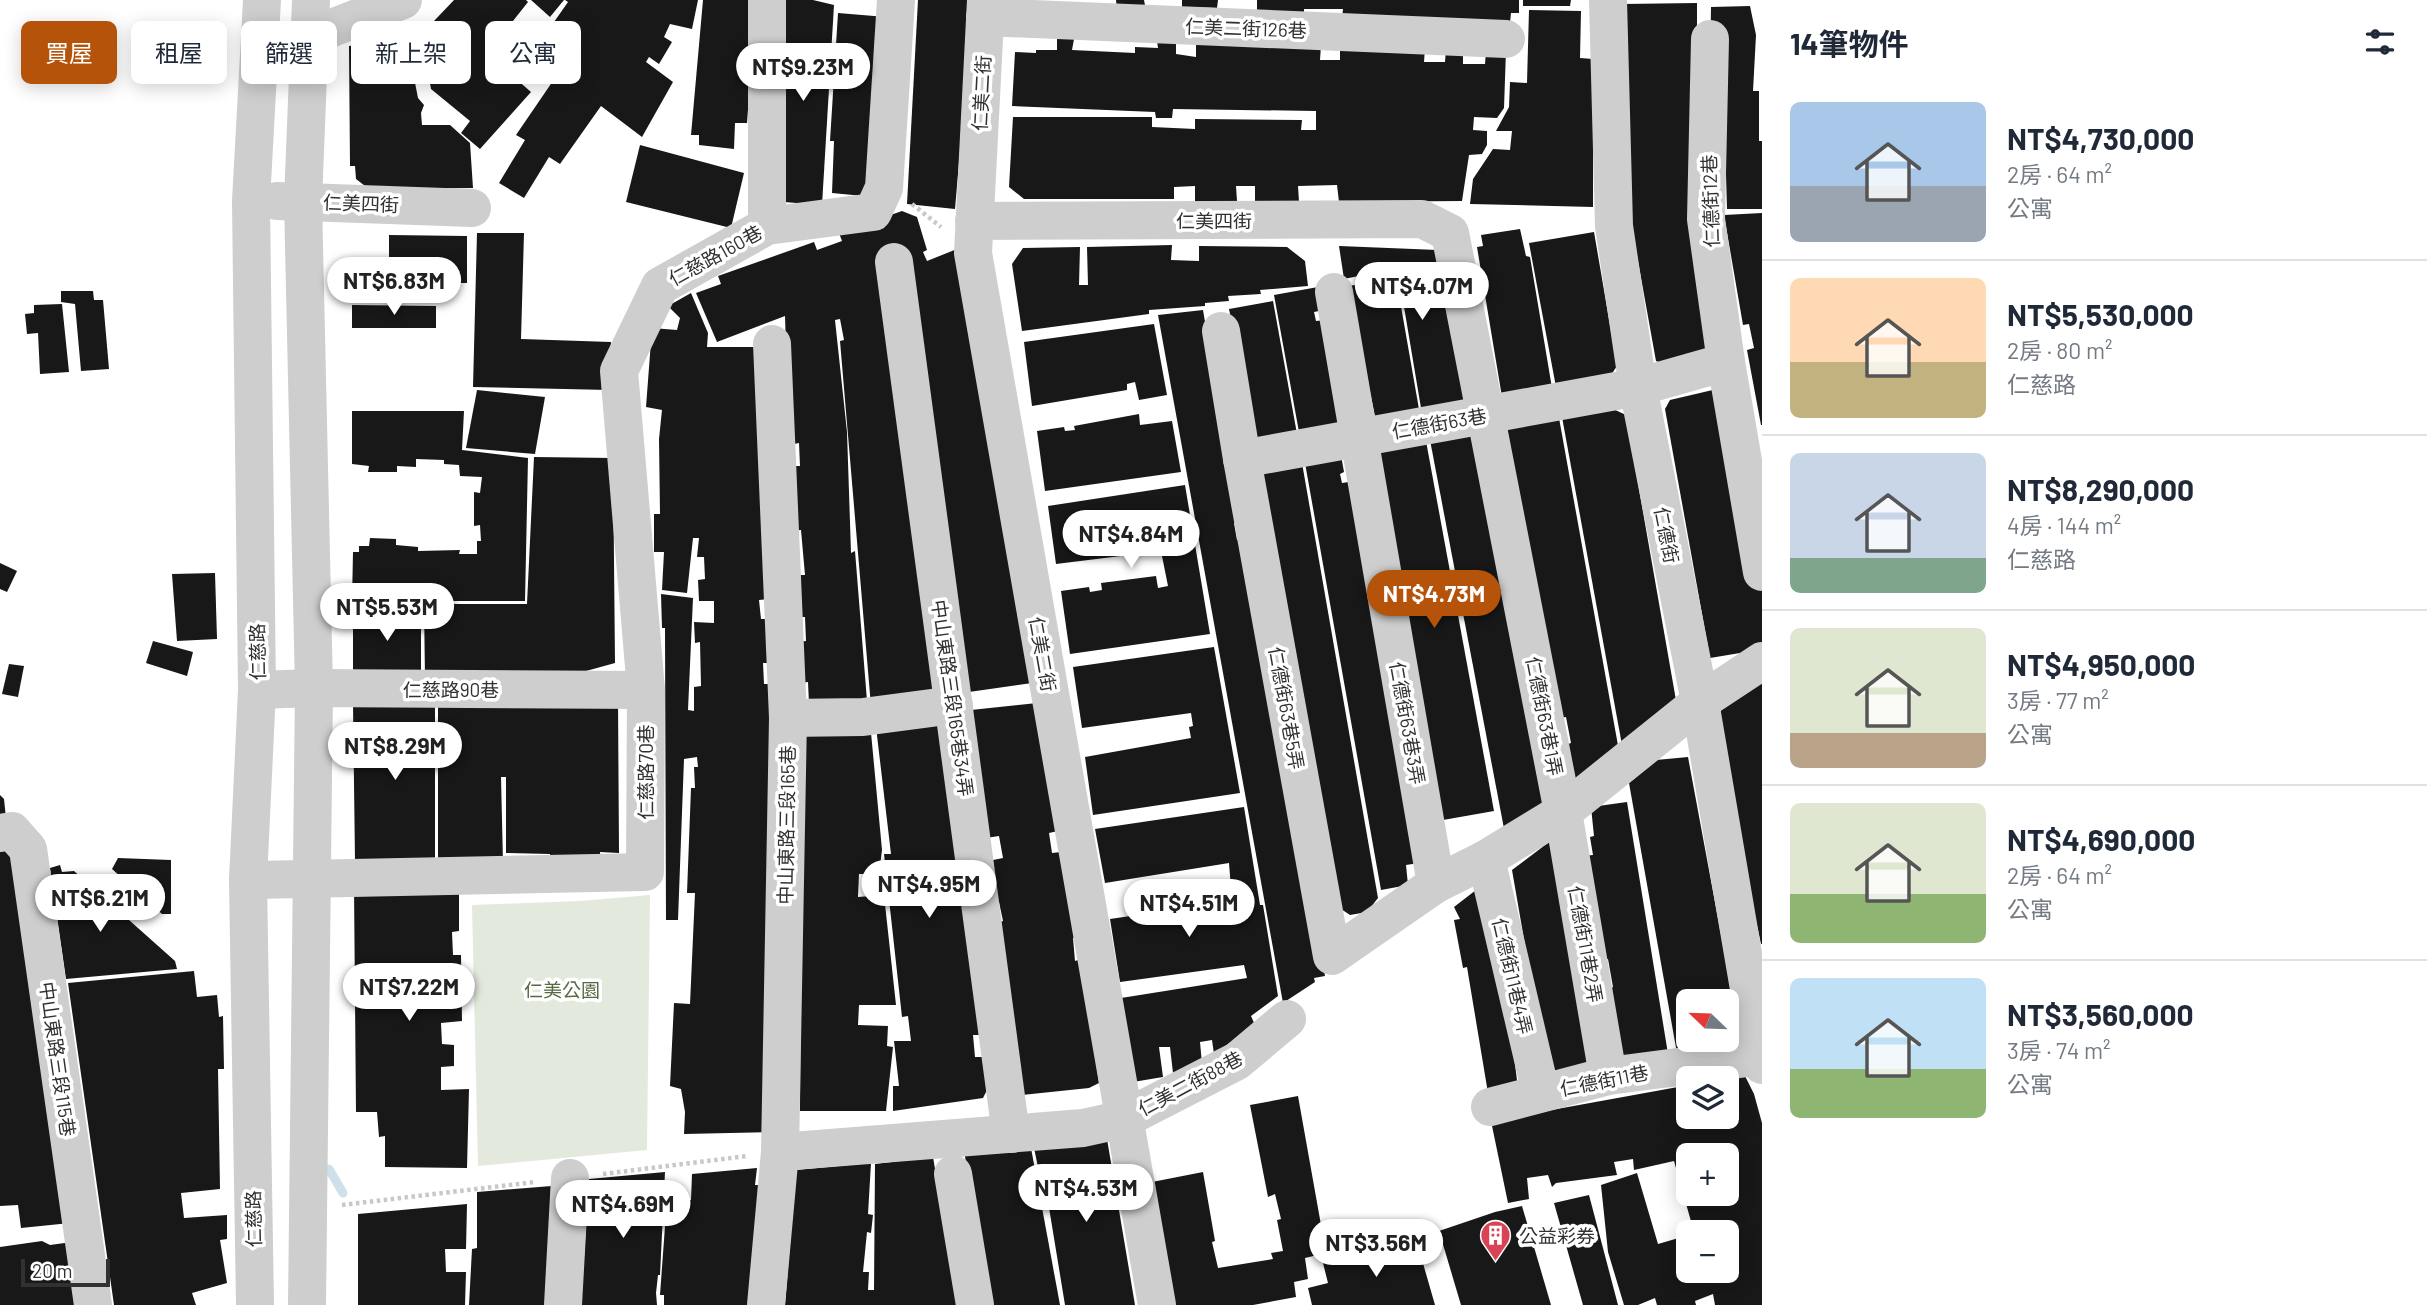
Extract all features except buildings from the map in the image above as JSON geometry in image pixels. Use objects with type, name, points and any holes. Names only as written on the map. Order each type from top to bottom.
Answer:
[{"type":"street","name":"仁慈路","points":[[255,1305],[248,880],[257,690],[251,201],[262,0]]},
{"type":"street","points":[[307,1305],[314,688],[303,201],[310,18],[403,0]]},
{"type":"street","points":[[767,0],[767,226]]},
{"type":"street","name":"仁德街","points":[[1608,0],[1614,226],[1638,387],[1700,702],[1761,1059]]},
{"type":"street","points":[[884,188],[890,1]]},
{"type":"street","name":"仁美二街126巷","points":[[986,9],[1506,39]]},
{"type":"street","name":"仁美二街","points":[[986,9],[974,237],[1157,1305]]},
{"type":"street","name":"仁德街12巷","points":[[1710,39],[1706,219],[1726,362],[1762,572]]},
{"type":"street","name":"仁慈路160巷","points":[[660,286],[767,226],[873,212],[884,188]]},
{"type":"street","name":"仁美四街","points":[[251,201],[472,208]]},
{"type":"street","name":"仁美四街","points":[[974,237],[1422,219],[1450,233]]},
{"type":"street","name":"仁德街63巷1弄","points":[[1450,233],[1563,812]]},
{"type":"street","name":"中山東路三段165巷34弄","points":[[894,262],[1011,1134]]},
{"type":"street","name":"仁慈路70巷","points":[[248,880],[645,872],[646,690],[619,371],[660,286]]},
{"type":"street","name":"仁德街63巷3弄","points":[[1334,292],[1436,884]]},
{"type":"street","name":"仁德街63巷5弄","points":[[1221,331],[1241,459],[1332,956],[1436,884]]},
{"type":"street","name":"中山東路三段165巷","points":[[766,1305],[779,1152],[788,718],[772,344]]},
{"type":"street","points":[[1638,387],[1726,362]]},
{"type":"street","name":"仁德街63巷","points":[[1241,459],[1638,387]]},
{"type":"street","points":[[1436,884],[1486,859],[1563,812],[1700,702],[1762,661]]},
{"type":"street","name":"仁慈路90巷","points":[[257,690],[646,690]]},
{"type":"street","points":[[788,718],[863,717],[954,705]]},
{"type":"street","name":"仁德街11巷2弄","points":[[1563,812],[1608,1076]]},
{"type":"street","name":"中山東路三段115巷","points":[[0,833],[12,831],[28,849],[93,1305]]},
{"type":"street","name":"仁德街11巷4弄","points":[[1486,859],[1541,1093]]},
{"type":"street","name":"仁美二街88巷","points":[[779,1152],[1083,1128],[1124,1119],[1237,1060],[1287,1019]]},
{"type":"street","name":"仁德街11巷","points":[[1490,1107],[1608,1076],[1761,1059]]},
{"type":"street","points":[[953,1174],[975,1305]]},
{"type":"street","points":[[563,1305],[570,1178]]},
{"type":"street","points":[[253,1215],[307,1209]]},
{"type":"path","points":[[884,188],[974,237]]},
{"type":"green space","name":"仁美公園","points":[[650,895],[647,1150],[478,1166],[472,905]]},
{"type":"waterway","points":[[329,1169],[343,1193]]},
{"type":"place","name":"公益彩券","points":[[1496,1262]]}]
